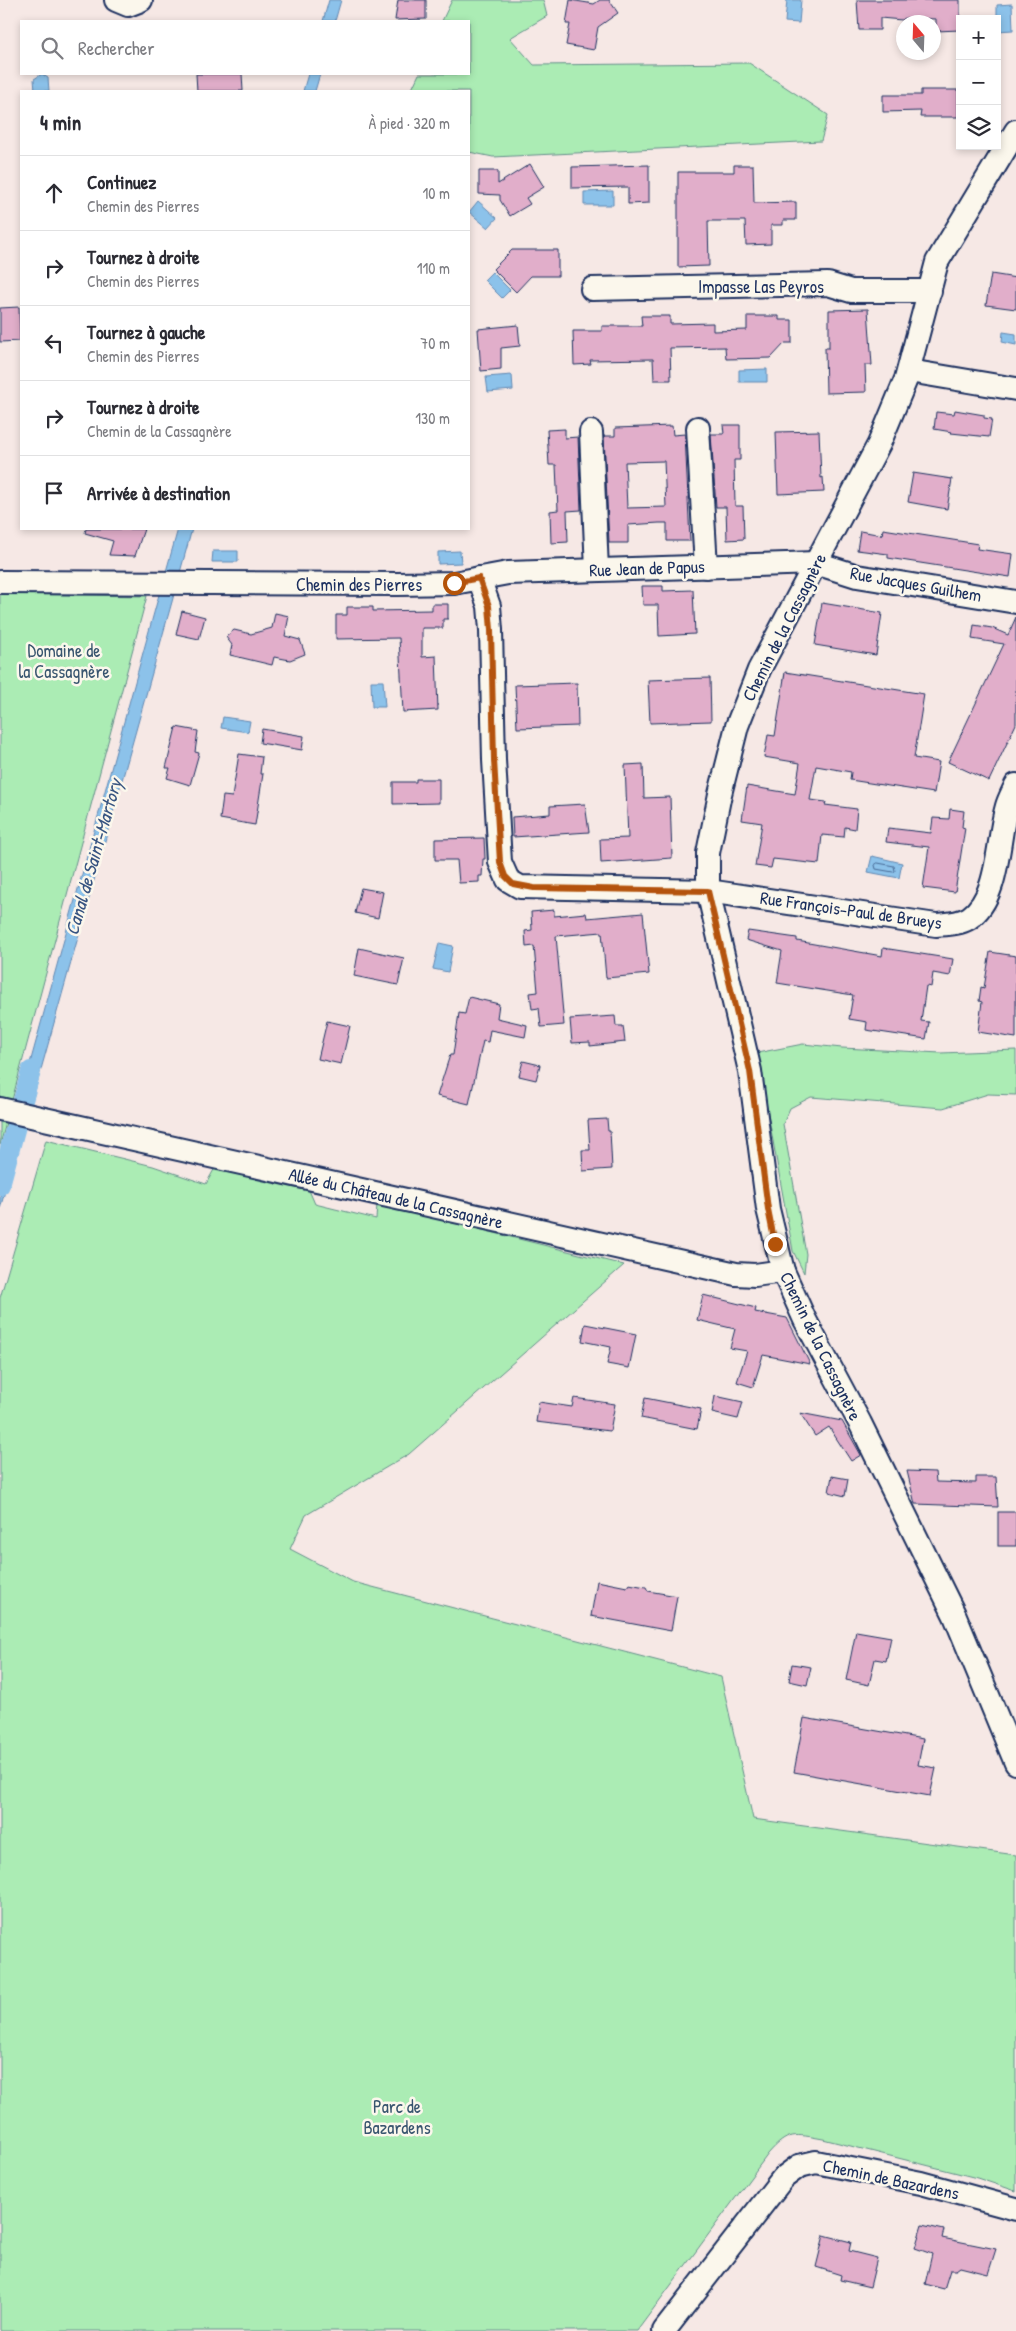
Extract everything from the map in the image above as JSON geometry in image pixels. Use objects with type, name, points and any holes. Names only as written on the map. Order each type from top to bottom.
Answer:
[{"type":"street","points":[[116,0],[128,4],[141,0]]},
{"type":"street","name":"Chemin de la Cassagnère","points":[[1016,130],[938,262],[908,371],[879,444],[759,670],[737,726],[708,853],[708,891],[750,1071],[768,1209],[783,1270],[805,1320],[860,1423],[955,1616],[1016,1763]]},
{"type":"street","name":"Impasse Las Peyros","points":[[592,289],[828,284],[851,291],[930,291]]},
{"type":"street","points":[[908,371],[1016,389]]},
{"type":"street","points":[[698,428],[706,566]]},
{"type":"street","points":[[591,432],[597,570]]},
{"type":"street","name":"Rue Jean de Papus","points":[[479,578],[508,573],[816,563]]},
{"type":"street","name":"Rue Jacques Guilhem","points":[[816,563],[857,576],[1016,602]]},
{"type":"street","points":[[479,578],[489,606],[494,760],[500,862],[505,876],[513,884],[534,888],[708,891]]},
{"type":"street","name":"Chemin des Pierres","points":[[0,582],[398,584],[454,583],[479,578]]},
{"type":"street","name":"Rue François-Paul de Brueys","points":[[708,891],[936,924],[954,924],[968,918],[982,906],[990,887],[1007,806],[1016,785]]},
{"type":"street","name":"Allée du Château de la Cassagnère","points":[[5,1110],[736,1274],[755,1275],[783,1270]]},
{"type":"street","name":"Chemin de Bazardens","points":[[664,2331],[783,2178],[799,2166],[816,2162],[844,2166],[921,2183],[1016,2209]]},
{"type":"green space","points":[[452,0],[543,0],[547,16],[510,38],[534,65],[749,63],[828,115],[821,141],[493,157],[470,152],[470,90],[411,90],[419,75],[470,75],[470,20],[442,20]]},
{"type":"green space","name":"Domaine de la Cassagnère","points":[[0,594],[147,596],[0,1145]]},
{"type":"green space","points":[[803,1044],[941,1053],[1016,1050],[1016,1095],[988,1094],[943,1108],[811,1097],[790,1108],[783,1124],[806,1254],[804,1273],[793,1251],[757,1053]]},
{"type":"green space","name":"Parc de Bazardens","points":[[46,1140],[153,1166],[206,1184],[216,1166],[305,1181],[315,1204],[376,1219],[377,1204],[624,1265],[409,1454],[306,1515],[290,1549],[353,1582],[721,1677],[753,1819],[1016,1855],[1016,2191],[977,2178],[823,2139],[799,2135],[792,2136],[781,2141],[768,2154],[637,2331],[0,2331],[0,1298]]},
{"type":"water","points":[[329,0],[341,0],[335,20],[323,20]]},
{"type":"water","points":[[787,0],[801,0],[799,23],[785,22]]},
{"type":"water","points":[[1012,4],[1013,30],[1001,31],[1001,15],[997,15],[997,5]]},
{"type":"water","points":[[40,75],[48,78],[49,90],[35,90],[34,79]]},
{"type":"water","points":[[308,75],[320,75],[315,90],[303,90]]},
{"type":"water","points":[[613,191],[613,205],[584,205],[584,192]]},
{"type":"water","points":[[478,201],[497,218],[488,228],[470,211]]},
{"type":"water","points":[[492,272],[510,290],[502,298],[484,280]]},
{"type":"water","points":[[1003,332],[1016,334],[1016,345],[1002,342]]},
{"type":"water","points":[[767,369],[767,382],[739,382],[739,370]]},
{"type":"water","points":[[512,375],[513,390],[488,392],[486,377]]},
{"type":"water","points":[[178,530],[192,530],[179,576],[165,575]]},
{"type":"water","points":[[213,551],[238,551],[238,562],[212,562]]},
{"type":"water","points":[[460,551],[461,563],[438,564],[438,552]]},
{"type":"water","points":[[160,591],[175,591],[33,1098],[21,1096]]},
{"type":"water","points":[[371,681],[383,681],[385,707],[372,707]]},
{"type":"water","points":[[223,717],[250,721],[248,732],[221,728]]},
{"type":"water","points":[[872,856],[902,863],[899,878],[868,872]]},
{"type":"water","points":[[439,943],[453,946],[448,972],[433,969]]},
{"type":"water","points":[[9,1132],[21,1134],[0,1209],[0,1164]]},
{"type":"building","points":[[398,0],[426,0],[426,19],[395,20]]},
{"type":"building","points":[[570,0],[594,4],[600,0],[609,0],[618,13],[598,27],[594,50],[566,45],[570,24],[566,24]]},
{"type":"building","points":[[857,0],[960,0],[960,15],[956,15],[956,30],[941,31],[941,15],[896,15],[896,19],[880,18],[880,30],[859,30]]},
{"type":"building","points":[[196,75],[242,75],[243,90],[197,90]]},
{"type":"building","points":[[921,90],[956,90],[956,117],[920,117],[921,111],[883,112],[883,95],[921,95]]},
{"type":"building","points":[[530,164],[544,187],[526,198],[530,204],[510,216],[500,200],[500,195],[479,194],[479,171],[498,171],[498,184]]},
{"type":"building","points":[[649,165],[649,203],[628,204],[628,187],[572,188],[572,167]]},
{"type":"building","points":[[734,165],[753,165],[754,203],[796,202],[796,220],[783,220],[783,225],[771,225],[771,244],[746,245],[745,221],[708,221],[709,266],[678,267],[678,172],[734,172]]},
{"type":"building","points":[[512,250],[558,250],[558,276],[531,276],[516,292],[493,269]]},
{"type":"building","points":[[991,274],[1016,278],[1016,309],[986,305]]},
{"type":"building","points":[[19,307],[20,341],[0,342],[0,308]]},
{"type":"building","points":[[868,309],[872,365],[865,365],[866,392],[826,393],[825,348],[829,348],[829,310]]},
{"type":"building","points":[[641,316],[670,316],[670,324],[713,323],[713,331],[747,330],[747,316],[779,316],[779,320],[792,320],[792,343],[785,343],[771,358],[726,359],[725,347],[670,348],[671,380],[654,380],[653,359],[590,360],[591,364],[574,365],[573,331],[602,331],[602,326],[642,326]]},
{"type":"building","points":[[518,325],[520,346],[501,348],[501,369],[481,371],[478,329]]},
{"type":"building","points":[[955,410],[984,415],[984,418],[992,419],[989,437],[951,433],[934,429],[936,412],[954,414]]},
{"type":"building","points":[[723,425],[740,425],[740,460],[734,460],[735,506],[743,506],[744,539],[727,540],[726,507],[716,507],[711,434],[724,434]]},
{"type":"building","points":[[672,426],[673,435],[685,434],[690,541],[667,541],[667,523],[659,523],[628,525],[628,543],[609,543],[604,436],[615,436],[615,428]],"holes":[[[664,461],[666,507],[627,508],[625,462]]]},
{"type":"building","points":[[565,429],[565,438],[578,437],[581,510],[567,511],[568,542],[551,543],[550,511],[558,510],[556,465],[549,465],[547,430]]},
{"type":"building","points":[[819,431],[821,478],[823,477],[824,492],[778,494],[776,432]]},
{"type":"building","points":[[913,473],[952,479],[947,509],[908,502]]},
{"type":"building","points":[[883,529],[978,544],[977,549],[1013,554],[1010,577],[888,558],[888,554],[857,550],[860,531],[882,535]]},
{"type":"building","points":[[86,530],[144,530],[135,556],[109,555],[113,541],[85,533]]},
{"type":"building","points":[[642,586],[663,586],[663,591],[693,590],[695,634],[659,636],[658,605],[643,605]]},
{"type":"building","points":[[822,603],[882,613],[876,655],[815,645]]},
{"type":"building","points":[[432,604],[448,604],[448,619],[443,619],[443,628],[422,628],[422,657],[436,656],[438,710],[403,712],[399,638],[336,639],[336,615],[347,615],[347,607],[373,607],[373,611],[432,610]]},
{"type":"building","points":[[182,611],[205,617],[199,639],[176,634]]},
{"type":"building","points":[[275,613],[289,616],[285,636],[300,640],[305,654],[290,660],[274,657],[272,665],[230,655],[232,645],[226,637],[234,630],[251,634],[272,628]]},
{"type":"building","points":[[1016,617],[1016,724],[989,781],[948,762],[1004,644],[972,639],[974,625],[992,628],[1008,635]]},
{"type":"building","points":[[785,672],[924,694],[914,758],[939,762],[934,793],[850,780],[851,772],[816,766],[810,800],[826,802],[825,805],[857,809],[855,829],[845,827],[844,837],[822,835],[819,864],[773,859],[771,868],[755,866],[762,823],[742,820],[747,786],[795,794],[800,763],[764,757],[768,735],[775,736]]},
{"type":"building","points":[[710,678],[711,721],[650,723],[648,680]]},
{"type":"building","points":[[577,683],[578,726],[517,728],[515,685]]},
{"type":"building","points":[[176,727],[198,731],[195,752],[199,753],[190,785],[167,778],[170,768],[166,768]]},
{"type":"building","points":[[262,729],[304,736],[302,750],[260,743]]},
{"type":"building","points":[[239,754],[262,757],[260,774],[263,774],[255,825],[220,819],[223,796],[232,797]]},
{"type":"building","points":[[643,764],[644,798],[670,797],[672,858],[601,863],[600,839],[628,838],[625,765]]},
{"type":"building","points":[[416,779],[439,779],[439,803],[393,804],[393,782],[416,782]]},
{"type":"building","points":[[585,804],[589,832],[513,837],[512,817],[550,814],[550,806]]},
{"type":"building","points":[[950,809],[964,811],[962,827],[965,828],[955,892],[923,888],[929,847],[886,842],[888,828],[931,833],[933,818],[949,819]]},
{"type":"building","points":[[484,838],[485,859],[483,859],[482,876],[479,876],[479,882],[459,883],[457,860],[435,860],[435,839]]},
{"type":"building","points":[[361,888],[383,892],[378,918],[355,913]]},
{"type":"building","points":[[554,910],[554,916],[586,913],[587,918],[643,913],[649,974],[606,978],[602,932],[556,936],[564,1025],[541,1027],[539,1008],[532,1009],[530,993],[538,992],[534,946],[526,947],[525,931],[532,930],[531,912]]},
{"type":"building","points":[[748,931],[797,938],[797,941],[882,956],[883,948],[953,959],[950,976],[933,973],[931,987],[926,986],[921,1021],[929,1022],[926,1039],[866,1030],[867,1022],[849,1019],[853,995],[777,983],[782,951],[746,940]]},
{"type":"building","points":[[359,948],[404,958],[398,985],[354,976]]},
{"type":"building","points":[[990,952],[1016,956],[1016,1038],[978,1032],[982,1002],[979,1001],[981,987],[984,988]]},
{"type":"building","points":[[469,997],[499,1004],[497,1018],[527,1025],[525,1037],[490,1030],[488,1042],[483,1041],[469,1104],[437,1096],[450,1055],[453,1055],[459,1013],[465,1014]]},
{"type":"building","points":[[615,1016],[616,1026],[623,1026],[625,1042],[590,1046],[590,1042],[572,1043],[570,1019]]},
{"type":"building","points":[[327,1021],[350,1026],[341,1064],[318,1059]]},
{"type":"building","points":[[523,1061],[540,1065],[536,1080],[519,1076]]},
{"type":"building","points":[[607,1119],[608,1131],[610,1131],[612,1169],[583,1171],[582,1150],[590,1150],[588,1120]]},
{"type":"building","points":[[703,1295],[756,1308],[755,1312],[787,1318],[810,1364],[763,1355],[753,1387],[737,1382],[747,1351],[730,1348],[735,1329],[697,1320]]},
{"type":"building","points":[[585,1324],[636,1334],[629,1368],[607,1364],[611,1347],[582,1341]]},
{"type":"building","points":[[715,1396],[743,1402],[738,1419],[712,1413]]},
{"type":"building","points":[[574,1398],[615,1404],[610,1431],[536,1422],[539,1402],[572,1407]]},
{"type":"building","points":[[645,1398],[701,1409],[697,1429],[641,1418]]},
{"type":"building","points":[[800,1413],[842,1421],[861,1455],[851,1461],[829,1427],[815,1436]]},
{"type":"building","points":[[907,1471],[935,1472],[936,1482],[976,1483],[976,1477],[996,1477],[998,1507],[915,1504]]},
{"type":"building","points":[[832,1476],[848,1479],[845,1496],[829,1492]]},
{"type":"building","points":[[998,1512],[1016,1512],[1016,1546],[998,1546]]},
{"type":"building","points":[[597,1581],[627,1587],[629,1584],[646,1587],[648,1591],[677,1596],[671,1631],[591,1616]]},
{"type":"building","points":[[856,1631],[891,1637],[886,1661],[875,1659],[869,1685],[846,1680]]},
{"type":"building","points":[[792,1664],[811,1667],[807,1685],[789,1681]]},
{"type":"building","points":[[804,1718],[923,1739],[918,1765],[936,1768],[930,1796],[794,1772]]},
{"type":"building","points":[[922,2225],[944,2230],[942,2238],[996,2249],[988,2274],[960,2267],[956,2270],[950,2270],[944,2289],[925,2284],[932,2254],[915,2248]]},
{"type":"building","points":[[824,2235],[851,2242],[849,2251],[877,2258],[870,2287],[840,2280],[841,2275],[816,2267]]},
{"type":"waterway","name":"Canal de Saint-Martory","points":[[0,1185],[31,1071]]},
{"type":"route","points":[[454,583],[479,578],[489,606],[494,760],[500,862],[508,880],[520,887],[534,888],[708,891],[715,928],[750,1071],[768,1209],[775,1244]]}]
